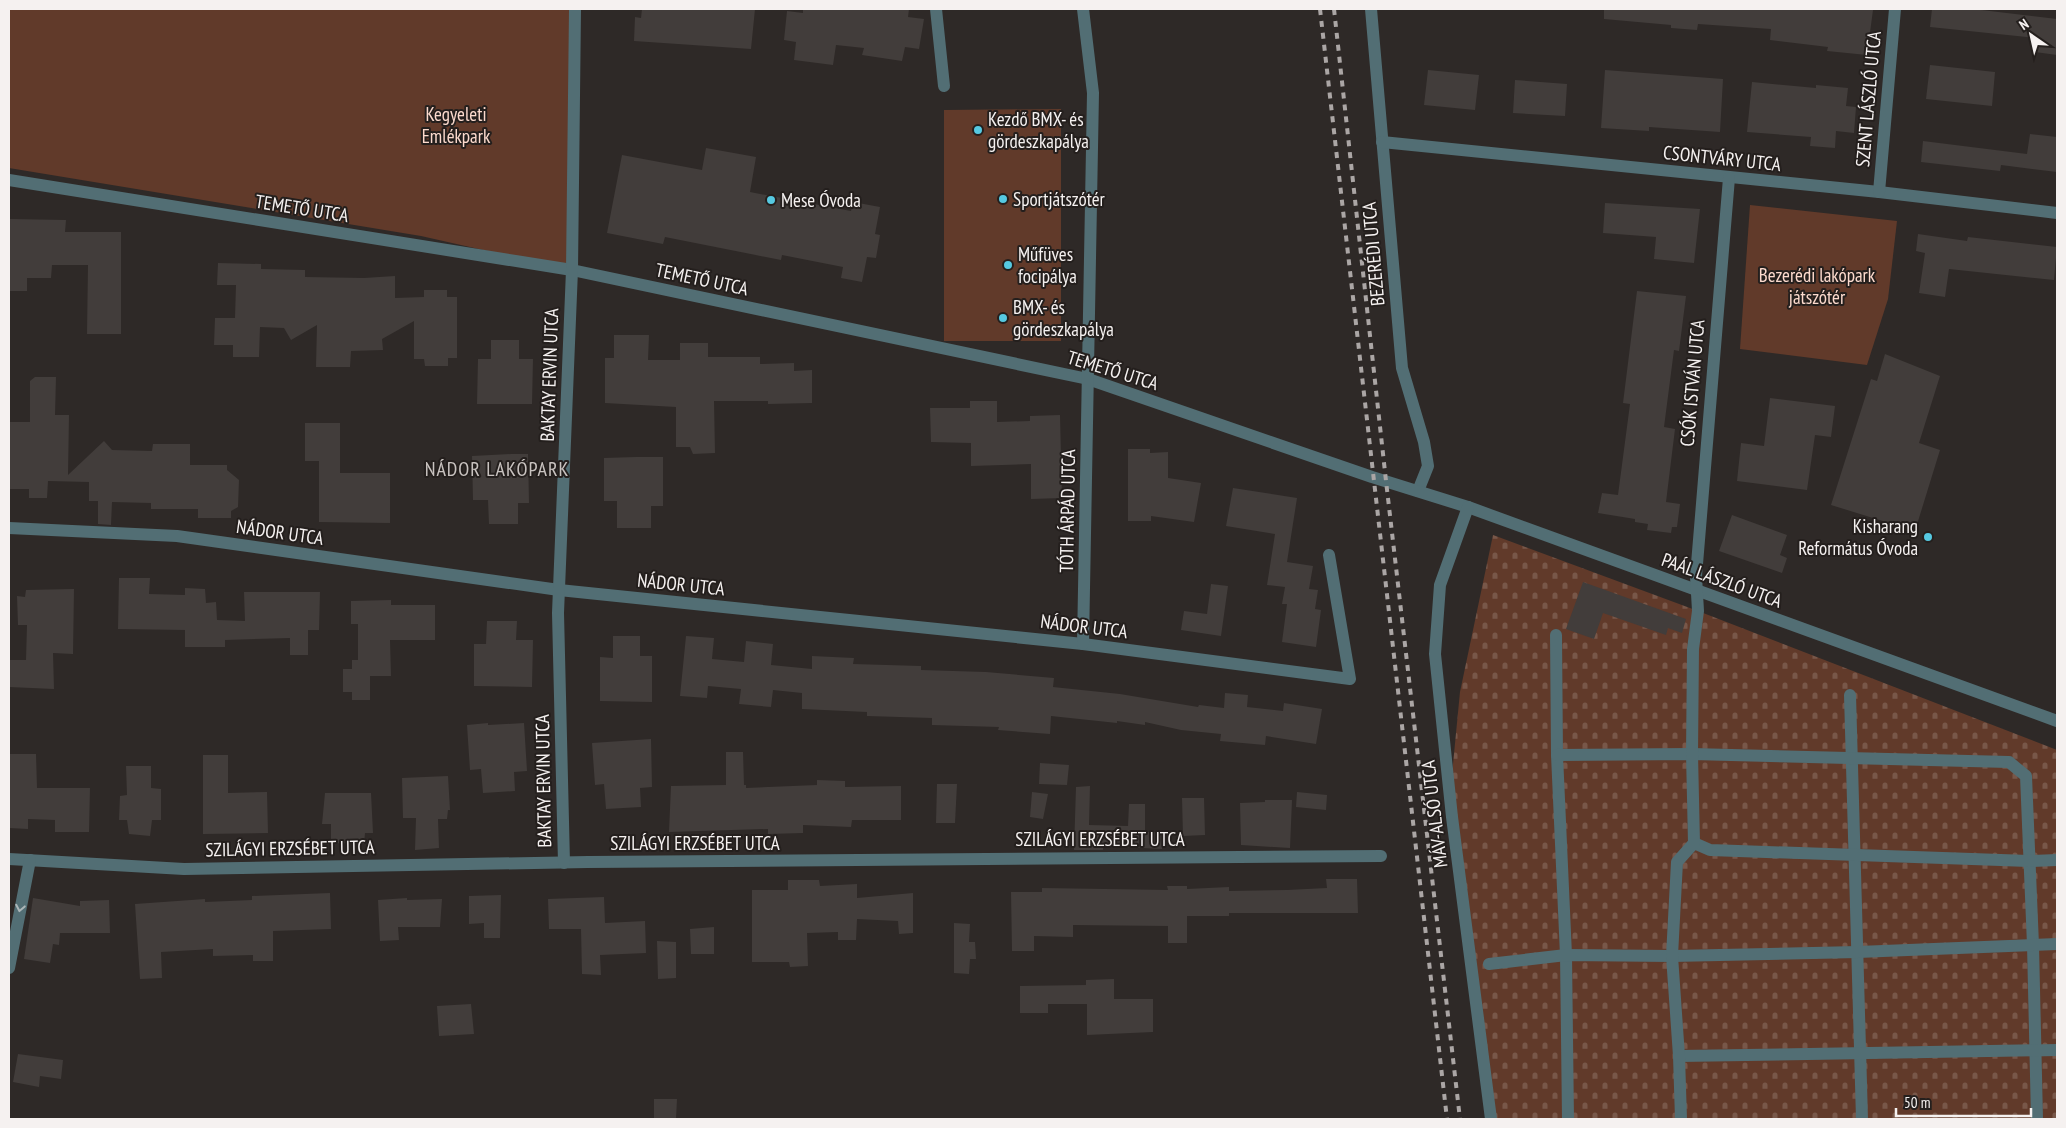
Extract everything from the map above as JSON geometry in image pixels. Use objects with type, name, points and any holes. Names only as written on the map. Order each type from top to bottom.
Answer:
[{"type":"street","name":"BAKTAY ERVIN UTCA","points":[[564,863],[559,590],[572,270],[575,9]]},
{"type":"street","points":[[936,9],[944,86]]},
{"type":"street","name":"TÓTH ÁRPÁD UTCA","points":[[1083,9],[1093,93],[1083,644]]},
{"type":"street","name":"BEZERÉDI UTCA","points":[[1370,9],[1402,368],[1424,442],[1428,466],[1418,491]]},
{"type":"street","name":"SZENT LÁSZLÓ UTCA","points":[[1879,192],[1895,9]]},
{"type":"street","name":"CSONTVÁRY UTCA","points":[[1382,142],[1879,192],[2057,213]]},
{"type":"street","name":"CSÓK ISTVÁN UTCA","points":[[1694,842],[1692,754],[1693,649],[1698,611],[1696,576],[1729,178]]},
{"type":"street","name":"TEMETŐ UTCA","points":[[9,180],[572,270],[1088,379],[1372,477]]},
{"type":"street","name":"PAÁL LÁSZLÓ UTCA","points":[[1372,477],[1468,507],[2057,721]]},
{"type":"street","name":"MÁV-ALSÓ UTCA","points":[[1468,507],[1440,585],[1435,654],[1452,817],[1491,1119]]},
{"type":"street","name":"NÁDOR UTCA","points":[[9,528],[177,536],[559,590],[1083,644],[1350,680],[1330,554]]},
{"type":"street","points":[[1556,635],[1557,754],[1566,954],[1568,1119]]},
{"type":"street","points":[[1850,696],[1853,856],[1858,952],[1862,1119]]},
{"type":"street","points":[[1557,754],[1692,754],[2009,762],[2026,776],[2033,945],[2037,1119]]},
{"type":"street","points":[[1682,1119],[1672,956],[1678,862],[1694,842],[1710,850],[1853,856],[2029,861],[2057,860]]},
{"type":"street","name":"SZILÁGYI ERZSÉBET UTCA","points":[[9,859],[184,868],[1381,856]]},
{"type":"street","points":[[9,968],[30,860]]},
{"type":"street","points":[[1489,964],[1566,954],[1672,956],[1858,952],[2057,944]]},
{"type":"street","points":[[1679,1056],[2057,1050]]},
{"type":"green space","name":"Kegyeleti Emlékpark","points":[[9,9],[574,9],[572,270],[421,236],[9,168]]},
{"type":"green space","name":"Sportjátszótér","points":[[1061,109],[1061,341],[944,341],[944,110]]},
{"type":"green space","name":"Bezerédi lakópark játszótér","points":[[1750,205],[1897,221],[1888,299],[1867,365],[1740,349]]},
{"type":"green space","points":[[1493,535],[1698,611],[2057,750],[2057,1119],[1493,1119],[1448,816],[1460,692]]},
{"type":"building","points":[[642,9],[755,9],[751,49],[634,41],[635,17],[641,18]]},
{"type":"building","points":[[803,9],[909,9],[908,17],[924,19],[919,49],[905,47],[902,61],[862,55],[864,48],[836,45],[833,65],[794,60],[796,42],[784,40],[787,11],[803,13]]},
{"type":"building","points":[[1604,9],[1873,10],[1867,55],[1827,51],[1828,47],[1770,40],[1771,29],[1698,24],[1697,30],[1671,28],[1671,25],[1604,19]]},
{"type":"building","points":[[1932,9],[1973,9],[2057,19],[2057,55],[2035,52],[2036,38],[1930,27]]},
{"type":"building","points":[[1930,65],[1995,72],[1992,106],[1926,99]]},
{"type":"building","points":[[1428,70],[1479,75],[1475,110],[1424,105]]},
{"type":"building","points":[[1605,70],[1723,79],[1720,132],[1649,127],[1649,131],[1601,128]]},
{"type":"building","points":[[1515,80],[1567,84],[1565,116],[1513,113]]},
{"type":"building","points":[[1752,82],[1816,88],[1816,85],[1848,88],[1846,106],[1856,107],[1854,133],[1836,131],[1835,148],[1810,146],[1811,137],[1747,132]]},
{"type":"building","points":[[2030,134],[2057,137],[2057,172],[2001,165],[2000,171],[1921,162],[1923,141],[2027,154]]},
{"type":"building","points":[[706,148],[756,157],[750,192],[851,211],[853,202],[880,207],[875,234],[880,235],[876,258],[867,257],[862,282],[841,278],[843,267],[782,255],[781,260],[665,237],[663,244],[607,233],[622,155],[702,170]]},
{"type":"building","points":[[1605,203],[1700,209],[1694,263],[1654,259],[1656,237],[1603,233]]},
{"type":"building","points":[[9,219],[66,220],[65,232],[121,232],[121,334],[87,334],[88,265],[52,265],[51,278],[27,278],[27,291],[9,291]]},
{"type":"building","points":[[1918,234],[1967,241],[1968,237],[2057,247],[2054,280],[1949,269],[1945,297],[1919,293],[1925,253],[1916,251]]},
{"type":"building","points":[[218,263],[261,264],[261,269],[305,270],[305,277],[364,278],[395,276],[395,298],[424,297],[424,290],[447,290],[447,297],[457,297],[457,358],[448,358],[448,366],[425,366],[424,359],[414,359],[414,321],[382,339],[383,350],[351,351],[350,367],[316,367],[317,325],[291,340],[284,328],[260,327],[259,357],[233,357],[233,345],[214,345],[215,318],[235,318],[236,285],[217,285]]},
{"type":"building","points":[[1637,291],[1686,296],[1679,351],[1674,350],[1664,427],[1675,429],[1666,502],[1680,504],[1677,527],[1672,527],[1671,533],[1647,530],[1648,524],[1635,522],[1635,519],[1598,513],[1602,493],[1618,495],[1630,404],[1623,403]]},
{"type":"building","points":[[614,335],[649,335],[648,360],[680,360],[680,343],[708,343],[708,357],[760,357],[760,364],[794,363],[794,371],[812,370],[812,403],[768,404],[768,401],[714,401],[715,453],[693,454],[690,447],[676,447],[676,407],[605,403],[605,358],[614,358]]},
{"type":"building","points":[[491,340],[519,340],[519,359],[533,359],[532,404],[477,404],[478,359],[491,359]]},
{"type":"building","points":[[1885,354],[1940,376],[1919,443],[1940,450],[1915,531],[1831,505],[1871,379],[1877,381]]},
{"type":"building","points":[[35,377],[56,377],[55,415],[69,415],[68,475],[104,441],[112,450],[152,451],[153,444],[190,444],[190,465],[227,465],[227,470],[239,480],[238,507],[231,511],[231,518],[198,518],[198,509],[151,509],[151,503],[112,502],[111,525],[98,524],[98,501],[89,501],[89,482],[48,481],[47,498],[29,498],[29,489],[9,489],[9,422],[30,422],[30,381]]},
{"type":"building","points":[[1770,398],[1835,406],[1831,437],[1815,435],[1807,490],[1737,481],[1741,443],[1764,446]]},
{"type":"building","points":[[970,401],[997,401],[997,422],[1030,421],[1030,416],[1060,415],[1062,498],[1031,499],[1031,464],[971,466],[971,443],[931,442],[930,408],[970,408]]},
{"type":"building","points":[[305,423],[340,423],[340,473],[390,473],[390,523],[319,522],[319,461],[305,461]]},
{"type":"building","points":[[1128,449],[1150,449],[1150,453],[1168,452],[1168,478],[1201,483],[1194,522],[1151,516],[1151,521],[1128,521]]},
{"type":"building","points":[[528,454],[529,503],[518,503],[518,524],[489,524],[488,500],[473,500],[472,456]]},
{"type":"building","points":[[663,457],[663,506],[651,506],[651,528],[617,528],[617,501],[604,501],[604,458]]},
{"type":"building","points":[[1233,488],[1297,498],[1287,562],[1313,566],[1309,589],[1318,590],[1315,609],[1321,610],[1316,647],[1282,642],[1287,604],[1282,604],[1285,587],[1267,585],[1275,534],[1226,526]]},
{"type":"building","points":[[1732,515],[1787,535],[1780,555],[1787,558],[1782,573],[1719,551]]},
{"type":"building","points":[[119,578],[150,578],[149,594],[185,595],[185,588],[205,589],[206,603],[216,602],[217,620],[245,621],[244,592],[320,592],[319,630],[308,630],[308,655],[290,655],[290,638],[225,640],[225,647],[185,647],[185,630],[118,629]]},
{"type":"building","points":[[1583,582],[1686,619],[1682,633],[1668,628],[1666,635],[1603,613],[1594,639],[1566,629]]},
{"type":"building","points":[[1211,584],[1228,586],[1221,636],[1181,630],[1184,611],[1207,614]]},
{"type":"building","points":[[74,589],[73,654],[53,653],[54,689],[9,687],[9,660],[26,660],[27,625],[18,625],[17,596],[25,597],[26,590]]},
{"type":"building","points":[[391,600],[391,605],[435,605],[435,640],[390,640],[391,676],[370,676],[370,700],[352,700],[352,692],[343,692],[343,669],[352,669],[352,660],[358,660],[358,624],[351,624],[351,601]]},
{"type":"building","points":[[487,621],[517,621],[516,640],[533,640],[532,687],[474,686],[474,644],[486,644]]},
{"type":"building","points":[[613,636],[640,636],[640,656],[652,656],[652,702],[600,701],[600,657],[613,658]]},
{"type":"building","points":[[686,636],[714,638],[712,659],[744,662],[746,641],[773,644],[771,665],[812,669],[812,656],[854,658],[853,664],[921,666],[921,670],[986,672],[1054,678],[1053,687],[1120,694],[1198,707],[1199,705],[1224,708],[1225,693],[1248,695],[1247,707],[1283,711],[1284,703],[1322,709],[1316,744],[1266,736],[1265,745],[1220,741],[1221,734],[1181,730],[1145,722],[1145,725],[1051,716],[1050,734],[998,730],[999,727],[932,725],[932,718],[867,716],[867,712],[802,709],[802,693],[773,690],[771,707],[739,704],[741,689],[708,686],[707,698],[680,696]]},
{"type":"building","points":[[488,723],[488,725],[524,723],[527,771],[514,772],[515,791],[483,793],[481,769],[470,770],[467,725]]},
{"type":"building","points":[[651,739],[652,787],[640,788],[641,807],[606,809],[604,784],[595,785],[592,743]]},
{"type":"building","points":[[726,752],[743,752],[744,785],[746,785],[746,788],[817,785],[817,780],[845,781],[845,787],[901,786],[901,820],[852,820],[851,827],[803,825],[803,833],[768,834],[768,829],[669,832],[671,786],[726,785]]},
{"type":"building","points":[[9,754],[36,754],[37,788],[90,788],[89,832],[55,832],[55,820],[28,819],[28,829],[9,828]]},
{"type":"building","points":[[203,755],[228,755],[228,793],[267,792],[268,833],[203,834]]},
{"type":"building","points":[[1040,763],[1069,765],[1067,785],[1039,784]]},
{"type":"building","points":[[126,766],[151,766],[151,788],[161,789],[161,820],[152,820],[150,836],[129,834],[127,820],[119,820],[120,796],[127,795]]},
{"type":"building","points":[[448,776],[450,810],[448,810],[447,819],[438,819],[439,848],[415,850],[416,818],[403,818],[402,778]]},
{"type":"building","points":[[937,784],[957,784],[955,823],[936,823]]},
{"type":"building","points":[[1090,786],[1089,825],[1128,826],[1129,804],[1145,804],[1145,832],[1162,832],[1162,849],[1103,846],[1103,850],[1074,850],[1076,787]]},
{"type":"building","points":[[1032,792],[1048,794],[1043,819],[1030,817]]},
{"type":"building","points":[[1297,792],[1327,795],[1326,810],[1296,807]]},
{"type":"building","points":[[325,793],[371,793],[373,833],[365,833],[364,844],[331,843],[331,824],[322,824]]},
{"type":"building","points":[[1182,798],[1204,798],[1205,835],[1183,836]]},
{"type":"building","points":[[1265,800],[1292,800],[1290,848],[1241,845],[1240,803],[1265,802]]},
{"type":"building","points":[[1326,879],[1357,879],[1358,913],[1229,913],[1229,916],[1187,916],[1187,943],[1168,943],[1168,926],[1073,925],[1073,937],[1034,936],[1034,951],[1012,951],[1011,892],[1042,892],[1042,888],[1168,890],[1167,886],[1187,886],[1187,889],[1229,887],[1229,891],[1287,890],[1327,888]]},
{"type":"building","points":[[788,880],[819,880],[820,886],[857,884],[857,898],[913,893],[913,933],[899,934],[898,921],[857,919],[856,940],[838,940],[838,932],[807,933],[808,966],[790,967],[789,962],[752,962],[752,890],[788,890]]},
{"type":"building","points":[[330,893],[331,929],[273,931],[273,961],[253,961],[253,955],[213,956],[213,949],[161,952],[162,978],[140,979],[135,904],[205,899],[205,902],[252,900],[252,896]]},
{"type":"building","points":[[501,895],[500,938],[484,938],[484,923],[469,924],[469,896]]},
{"type":"building","points":[[604,897],[605,923],[645,921],[646,953],[600,955],[601,975],[582,974],[581,929],[549,929],[548,899]]},
{"type":"building","points":[[33,898],[80,906],[80,901],[109,900],[110,933],[60,933],[59,945],[53,944],[50,963],[24,959]]},
{"type":"building","points":[[407,898],[407,900],[442,899],[440,927],[398,927],[399,940],[380,941],[378,900]]},
{"type":"building","points":[[954,923],[970,924],[969,942],[975,942],[976,959],[970,959],[969,974],[954,973]]},
{"type":"building","points":[[714,927],[714,954],[691,954],[690,929]]},
{"type":"building","points":[[657,941],[676,942],[676,978],[658,979]]},
{"type":"building","points":[[1114,979],[1114,999],[1153,999],[1153,1032],[1087,1035],[1087,1004],[1048,1004],[1048,1013],[1020,1013],[1020,986],[1086,985],[1086,980]]},
{"type":"building","points":[[471,1004],[474,1034],[439,1036],[437,1006]]},
{"type":"building","points":[[18,1054],[63,1060],[61,1079],[40,1076],[39,1087],[13,1082]]},
{"type":"building","points":[[654,1099],[677,1099],[676,1119],[654,1119]]},
{"type":"railway","points":[[1320,9],[1447,1119]]},
{"type":"railway","points":[[1334,9],[1386,481],[1460,1119]]},
{"type":"place","name":"Kezdő BMX- és gördeszkapálya","points":[[978,130]]},
{"type":"place","name":"Sportjátszótér","points":[[1003,199]]},
{"type":"place","name":"Mese Óvoda","points":[[771,200]]},
{"type":"place","name":"Műfüves focipálya","points":[[1008,265]]},
{"type":"place","name":"BMX- és gördeszkapálya","points":[[1003,318]]},
{"type":"place","name":"Kisharang Református Óvoda","points":[[1928,537]]},
{"type":"district","name":"NÁDOR LAKÓPARK","points":[[497,469]]}]
